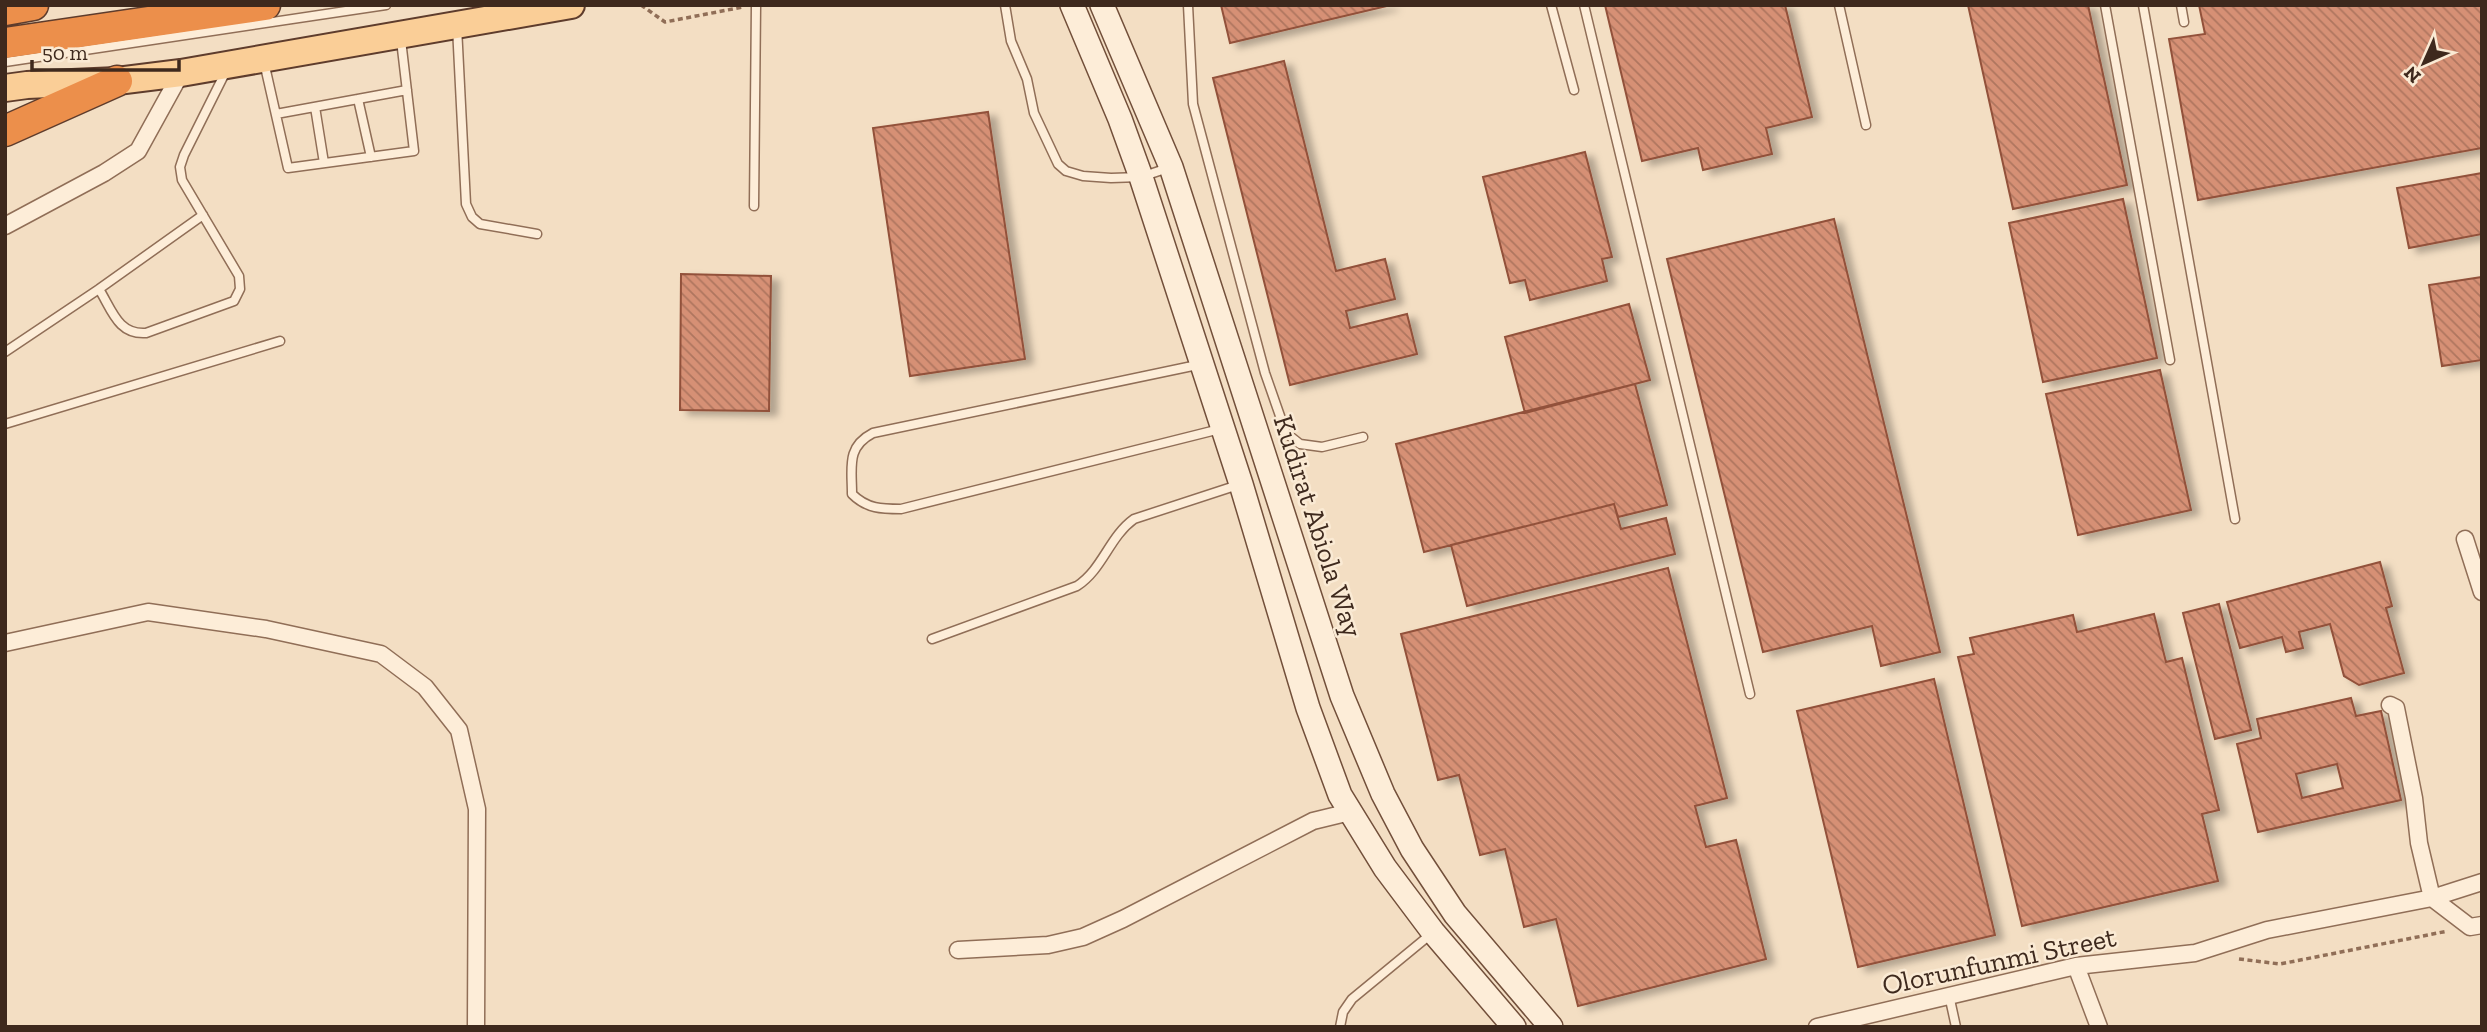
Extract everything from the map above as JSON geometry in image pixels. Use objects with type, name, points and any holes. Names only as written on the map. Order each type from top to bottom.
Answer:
[{"type":"highway","points":[[5,10],[33,5]]},
{"type":"highway","points":[[5,43],[265,5]]},
{"type":"highway","points":[[5,131],[117,80]]},
{"type":"main road","points":[[5,88],[181,73],[571,5]]},
{"type":"main road","points":[[1072,5],[1120,119],[1141,177],[1241,484],[1308,708],[1340,795],[1385,868],[1433,932],[1514,1027]]},
{"type":"main road","name":"Kudirat Abiola Way","points":[[1102,5],[1171,167],[1342,696],[1383,794],[1412,849],[1455,915],[1551,1027]]},
{"type":"street","points":[[5,226],[104,173],[138,151],[181,73]]},
{"type":"street","points":[[2465,539],[2482,592]]},
{"type":"street","points":[[5,643],[148,612],[266,629],[382,654],[425,687],[459,730],[478,809],[476,1027]]},
{"type":"street","points":[[2390,705],[2396,708],[2399,719],[2414,798],[2418,843],[2432,898],[2476,926]]},
{"type":"street","points":[[958,950],[1048,945],[1083,937],[1312,821],[1350,812]]},
{"type":"street","name":"Olorunfunmi Street","points":[[1817,1027],[2076,966],[2196,953],[2267,930],[2432,898],[2482,882]]},
{"type":"street","points":[[2076,966],[2099,1027]]},
{"type":"lane","points":[[5,62],[386,5]]},
{"type":"lane","points":[[754,5],[754,206]]},
{"type":"lane","points":[[1005,5],[1011,41],[1027,79],[1034,113],[1058,164],[1066,171],[1083,176],[1141,177],[1171,167]]},
{"type":"lane","points":[[1188,5],[1193,104],[1265,373],[1286,433],[1300,444],[1322,447],[1363,437]]},
{"type":"lane","points":[[1551,5],[1574,90]]},
{"type":"lane","points":[[1584,5],[1750,694]]},
{"type":"lane","points":[[1839,5],[1866,125]]},
{"type":"lane","points":[[2105,5],[2171,360]]},
{"type":"lane","points":[[2143,5],[2235,519]]},
{"type":"lane","points":[[2181,5],[2184,22]]},
{"type":"lane","points":[[457,25],[466,204],[472,217],[480,224],[537,234]]},
{"type":"lane","points":[[263,59],[288,168],[414,151],[400,35]]},
{"type":"lane","points":[[99,289],[122,327],[134,334],[146,333],[234,301],[240,289],[239,276],[182,180],[180,167],[229,65]]},
{"type":"lane","points":[[276,114],[407,90]]},
{"type":"lane","points":[[359,99],[371,157]]},
{"type":"lane","points":[[315,107],[324,163]]},
{"type":"lane","points":[[5,352],[203,215]]},
{"type":"lane","points":[[5,424],[280,341]]},
{"type":"lane","points":[[1202,364],[873,433],[862,439],[852,453],[852,494],[861,503],[878,509],[901,509],[1223,429]]},
{"type":"lane","points":[[932,639],[1077,586],[1095,570],[1122,528],[1134,519],[1241,484]]},
{"type":"lane","points":[[1340,1027],[1343,1012],[1352,999],[1433,932]]},
{"type":"lane","points":[[1950,995],[1956,1027]]},
{"type":"path","points":[[641,5],[665,22],[724,7],[754,5]]},
{"type":"path","points":[[2232,958],[2280,964],[2476,926]]},
{"type":"building","points":[[1221,5],[1391,5],[1230,43]]},
{"type":"building","points":[[1605,5],[1785,5],[1812,117],[1766,128],[1772,154],[1703,170],[1698,148],[1642,161]]},
{"type":"building","points":[[1968,5],[2088,5],[2127,185],[2013,209]]},
{"type":"building","points":[[2199,5],[2482,5],[2482,148],[2198,200],[2169,39],[2205,34]]},
{"type":"building","points":[[1284,61],[1336,271],[1385,259],[1395,299],[1346,311],[1350,328],[1407,314],[1417,354],[1290,385],[1213,78]]},
{"type":"building","points":[[988,112],[1025,359],[910,376],[873,128]]},
{"type":"building","points":[[1585,152],[1612,257],[1602,259],[1607,281],[1530,300],[1525,280],[1510,283],[1483,177]]},
{"type":"building","points":[[2482,173],[2482,234],[2409,248],[2397,188]]},
{"type":"building","points":[[2123,199],[2157,358],[2043,382],[2009,223]]},
{"type":"building","points":[[1834,219],[1940,652],[1881,666],[1872,626],[1763,652],[1667,259]]},
{"type":"building","points":[[681,274],[771,276],[769,411],[680,410]]},
{"type":"building","points":[[2482,277],[2482,360],[2442,366],[2429,285]]},
{"type":"building","points":[[1629,304],[1650,380],[1525,413],[1505,337]]},
{"type":"building","points":[[2160,370],[2191,510],[2078,535],[2046,394]]},
{"type":"building","points":[[1635,384],[1667,505],[1618,517],[1614,504],[1424,552],[1396,444]]},
{"type":"building","points":[[1614,504],[1621,529],[1666,518],[1675,554],[1467,606],[1451,545]]},
{"type":"building","points":[[2380,562],[2392,606],[2386,608],[2404,673],[2359,685],[2344,676],[2330,624],[2299,632],[2303,648],[2286,652],[2282,637],[2240,648],[2227,602]]},
{"type":"building","points":[[1668,568],[1727,798],[1695,806],[1706,847],[1736,840],[1766,959],[1578,1006],[1556,919],[1524,927],[1505,849],[1480,855],[1459,775],[1438,780],[1401,634]]},
{"type":"building","points":[[2219,604],[2251,730],[2215,739],[2183,613]]},
{"type":"building","points":[[2154,614],[2166,662],[2182,658],[2219,810],[2202,814],[2218,881],[2022,926],[1958,657],[1974,654],[1970,638],[2073,615],[2077,632]]},
{"type":"building","points":[[1934,679],[1995,935],[1858,967],[1797,711]]},
{"type":"building","points":[[2351,698],[2356,716],[2381,711],[2401,800],[2258,832],[2237,744],[2261,738],[2257,719]],"holes":[[[2337,764],[2343,788],[2302,798],[2296,774]]]}]
